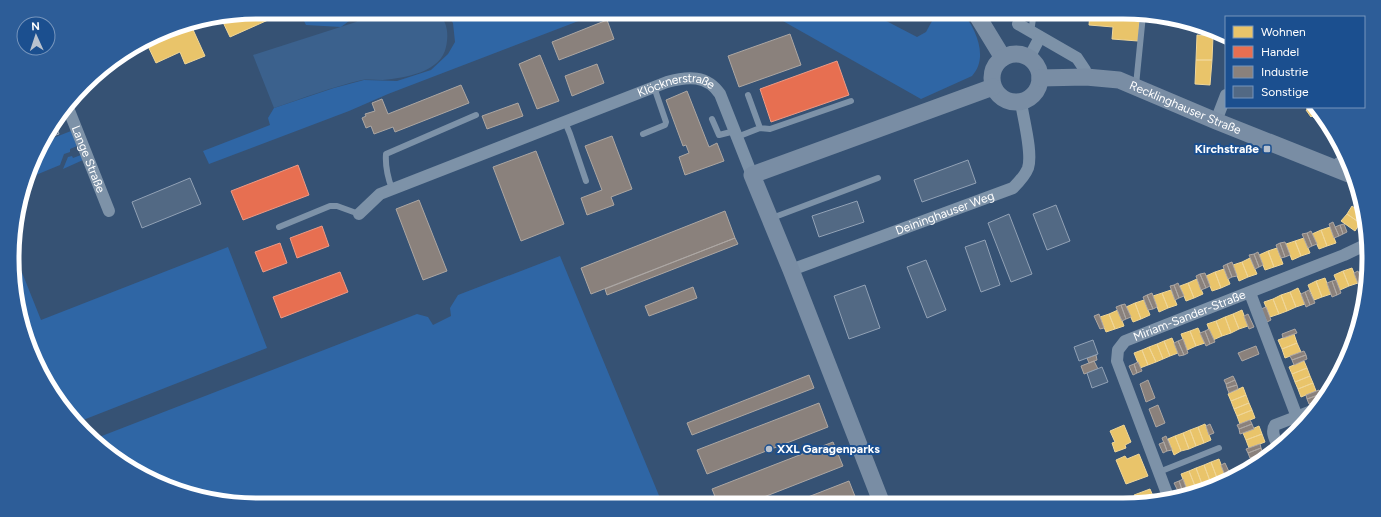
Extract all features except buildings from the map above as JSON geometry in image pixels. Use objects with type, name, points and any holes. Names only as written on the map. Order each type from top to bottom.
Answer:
[{"type":"street","points":[[979,19],[1003,58]]},
{"type":"street","points":[[1018,24],[1078,58],[1085,70],[1086,76]]},
{"type":"street","points":[[1029,58],[1035,34]]},
{"type":"street","points":[[1016,54],[1029,58],[1035,63],[1039,70],[1040,78],[1037,91],[1027,100],[1021,102],[1014,103],[1001,98],[993,87],[992,79],[993,71],[997,63],[1009,55],[1016,54]]},
{"type":"street","name":"Recklinghauser Straße","points":[[1040,78],[1086,76],[1119,80],[1216,121],[1346,173]]},
{"type":"street","name":"Klöcknerstraße","points":[[359,214],[380,194],[654,87],[682,78],[698,78],[715,86],[720,94],[752,175]]},
{"type":"street","points":[[880,498],[791,270],[752,175],[993,87]]},
{"type":"street","points":[[1216,121],[1225,98]]},
{"type":"street","name":"Deininghauser Weg","points":[[791,270],[1013,188],[1023,178],[1028,167],[1029,156],[1021,102]]},
{"type":"street","name":"Lange Straße","points":[[69,111],[109,210]]},
{"type":"street","name":"Miriam-Sander-Straße","points":[[1167,493],[1117,361],[1118,350],[1124,341],[1250,293],[1361,247]]},
{"type":"street","points":[[1250,293],[1297,417]]},
{"type":"street","points":[[1277,442],[1273,432],[1275,425],[1305,414]]},
{"type":"lane","points":[[1034,19],[1035,34]]},
{"type":"lane","points":[[1136,87],[1142,20]]},
{"type":"lane","points":[[643,134],[665,125],[666,122],[654,87]]},
{"type":"lane","points":[[748,95],[760,128]]},
{"type":"lane","points":[[712,119],[719,135],[736,134],[760,128],[770,129],[850,101]]},
{"type":"lane","points":[[392,189],[385,163],[386,154],[476,115]]},
{"type":"lane","points":[[565,122],[586,181]]},
{"type":"lane","points":[[1329,166],[1340,159]]},
{"type":"lane","points":[[770,219],[878,178]]},
{"type":"lane","points":[[279,227],[330,206],[337,206],[359,214]]},
{"type":"lane","points":[[1159,472],[1219,448]]},
{"type":"shaded area","points":[[303,19],[352,19],[341,27],[306,25]]},
{"type":"shaded area","points":[[360,19],[443,19],[446,24],[447,37],[443,56],[430,68],[421,72],[401,78],[362,80],[329,89],[274,108],[253,55],[356,22]]},
{"type":"shaded area","points":[[450,19],[584,19],[209,164],[203,151],[270,125],[268,118],[274,108],[334,88],[364,80],[397,81],[431,70],[448,54],[455,42],[453,23]]},
{"type":"shaded area","points":[[779,19],[882,19],[917,37],[926,32],[933,19],[967,19],[972,26],[979,43],[980,61],[977,69],[972,76],[921,99]]},
{"type":"shaded area","points":[[71,131],[77,146],[70,149],[70,152],[64,154],[60,165],[34,176],[37,167],[51,139]]},
{"type":"shaded area","points":[[81,155],[83,160],[63,169],[68,157],[72,156],[73,158]]},
{"type":"shaded area","points":[[228,247],[267,348],[82,420],[59,392],[37,350],[27,320],[21,290],[20,266],[41,320]]},
{"type":"shaded area","points":[[560,256],[660,498],[258,498],[227,496],[197,490],[167,480],[125,458],[99,437],[417,314],[428,317],[433,325],[451,316],[450,308],[458,295]]},
{"type":"place","name":"Kirchstraße","points":[[1267,149]]},
{"type":"place","name":"XXL Garagenparks","points":[[769,449]]}]
